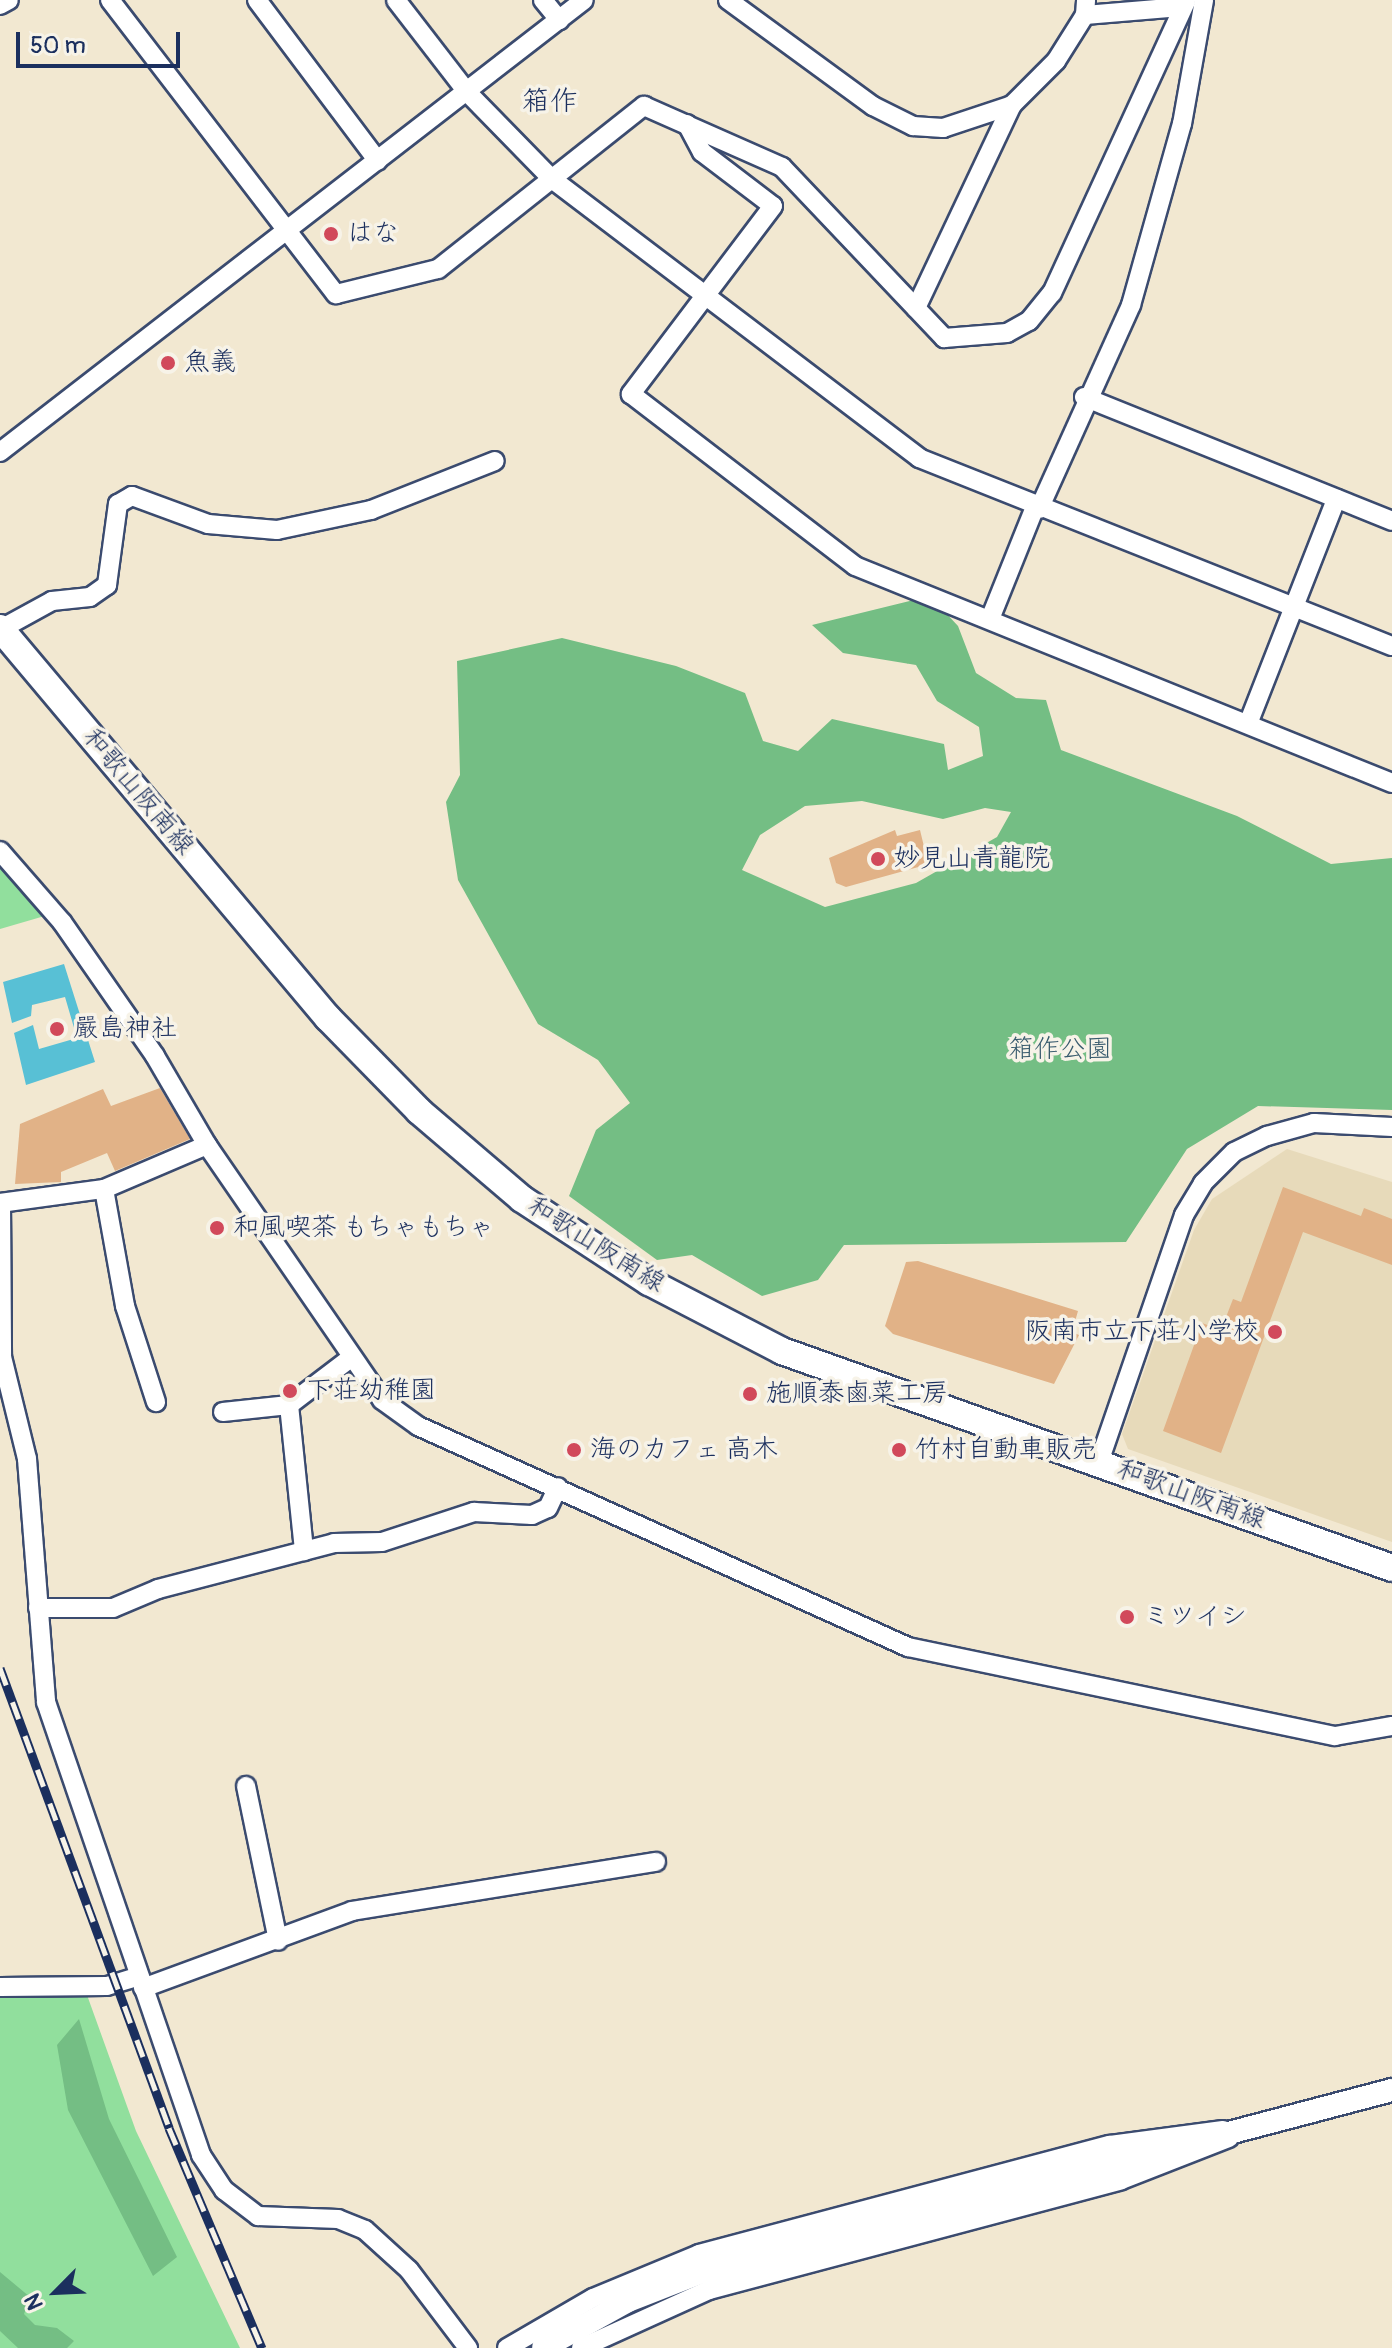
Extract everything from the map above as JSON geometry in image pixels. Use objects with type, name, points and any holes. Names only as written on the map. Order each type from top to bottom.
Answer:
[{"type":"main road","name":"和歌山阪南線","points":[[0,629],[328,1018],[419,1111],[522,1199],[649,1282],[782,1351],[1392,1568]]},
{"type":"street","points":[[0,5],[9,0]]},
{"type":"street","points":[[110,0],[290,230],[336,294],[438,269],[644,106],[782,167],[944,338],[1007,333],[1029,321],[1052,293],[1184,4],[1086,7],[1056,61],[1012,105],[916,308]]},
{"type":"street","points":[[257,0],[378,161]]},
{"type":"street","points":[[396,0],[467,92],[552,179],[919,458],[1037,508],[1392,646]]},
{"type":"street","points":[[543,0],[559,20]]},
{"type":"street","points":[[0,452],[584,0]]},
{"type":"street","points":[[728,0],[818,70],[913,126],[943,128],[1012,105]]},
{"type":"street","points":[[990,619],[1084,397],[1126,319],[1160,213],[1204,0]]},
{"type":"street","points":[[687,124],[702,152],[773,206],[703,293],[631,394],[855,566],[1392,783]]},
{"type":"street","points":[[1084,397],[1392,521]]},
{"type":"street","points":[[0,629],[52,601],[90,597],[107,585],[118,504],[132,496],[208,524],[277,530],[371,510],[495,461]]},
{"type":"street","points":[[1248,724],[1336,499]]},
{"type":"street","points":[[0,851],[62,922],[207,1145],[382,1400],[418,1426],[908,1647],[1335,1736],[1392,1726]]},
{"type":"street","points":[[1099,1462],[1184,1215],[1203,1183],[1234,1152],[1267,1136],[1314,1123],[1392,1127]]},
{"type":"street","points":[[207,1145],[104,1189],[0,1203],[2,1357],[27,1459],[46,1702],[201,2155],[224,2190],[258,2216],[338,2219],[365,2230],[409,2270],[468,2348]]},
{"type":"street","points":[[104,1189],[125,1306],[156,1402]]},
{"type":"street","points":[[223,1412],[289,1405],[352,1357]]},
{"type":"street","points":[[289,1405],[304,1551]]},
{"type":"street","points":[[38,1608],[113,1608],[158,1589],[304,1551],[382,1542],[474,1512],[532,1515],[548,1508],[558,1487]]},
{"type":"street","points":[[246,1786],[278,1941]]},
{"type":"street","points":[[0,1987],[107,1986],[141,1982],[278,1941],[352,1911],[656,1862]]},
{"type":"street","points":[[543,2348],[628,2301],[702,2272],[1392,2090]]},
{"type":"street","points":[[507,2348],[593,2298],[699,2254],[1110,2145],[1197,2130],[1242,2130]]},
{"type":"street","points":[[581,2348],[709,2290],[1121,2180],[1207,2151],[1242,2130]]},
{"type":"shaded area","name":"阪南市立下荘小学校","points":[[1287,1149],[1392,1182],[1392,1542],[1128,1449],[1122,1434],[1194,1230],[1212,1199]]},
{"type":"green space","name":"箱作公園","points":[[930,596],[958,626],[976,673],[1016,698],[1046,700],[1061,750],[1237,816],[1331,864],[1392,858],[1392,1110],[1258,1106],[1187,1149],[1126,1242],[844,1245],[818,1280],[762,1296],[692,1255],[657,1260],[569,1196],[596,1130],[630,1103],[598,1060],[538,1024],[458,880],[446,802],[460,775],[457,661],[562,638],[676,666],[745,693],[763,741],[798,751],[832,719],[944,744],[948,770],[983,756],[979,727],[937,701],[916,665],[843,653],[812,625]],"holes":[[[862,801],[943,819],[985,808],[1011,812],[997,837],[916,883],[825,907],[742,870],[760,835],[805,806]]]},
{"type":"green space","points":[[0,862],[48,915],[0,929]]},
{"type":"green space","points":[[87,1995],[136,2131],[240,2348],[0,2348],[0,1997]]},
{"type":"green space","points":[[79,2019],[109,2119],[177,2257],[153,2276],[68,2110],[57,2045]]},
{"type":"green space","points":[[0,2272],[30,2297],[24,2314],[35,2325],[57,2328],[74,2341],[67,2348],[18,2348],[0,2331]]},
{"type":"water","points":[[64,964],[95,1062],[26,1085],[14,1033],[33,1025],[39,1049],[77,1038],[65,997],[32,1005],[31,1016],[12,1023],[3,982]]},
{"type":"building","name":"妙見山青龍院","points":[[895,830],[897,836],[920,830],[927,859],[922,866],[846,887],[836,883],[829,858]]},
{"type":"building","points":[[160,1088],[190,1139],[115,1171],[107,1153],[61,1172],[61,1182],[15,1184],[20,1124],[103,1089],[111,1106]]},
{"type":"building","points":[[1283,1187],[1361,1216],[1364,1208],[1392,1219],[1392,1265],[1303,1232],[1221,1453],[1163,1431],[1202,1323],[1221,1330],[1233,1299],[1241,1302]]},
{"type":"building","points":[[918,1261],[1078,1311],[1072,1332],[1079,1335],[1054,1384],[893,1334],[885,1326],[906,1262]]},
{"type":"railway","points":[[0,1668],[169,2128],[262,2348]]},
{"type":"place","name":"はな","points":[[331,234]]},
{"type":"place","name":"魚義","points":[[168,363]]},
{"type":"place","name":"妙見山青龍院","points":[[878,859]]},
{"type":"place","name":"嚴島神社","points":[[57,1029]]},
{"type":"place","name":"和風喫茶 もちゃもちゃ","points":[[217,1228]]},
{"type":"place","name":"阪南市立下荘小学校","points":[[1275,1332]]},
{"type":"place","name":"下荘幼稚園","points":[[290,1391]]},
{"type":"place","name":"施順泰鹵菜工房","points":[[750,1394]]},
{"type":"place","name":"海のカフェ 高木","points":[[574,1450]]},
{"type":"place","name":"竹村自動車販売","points":[[899,1450]]},
{"type":"place","name":"ミツイシ","points":[[1127,1617]]},
{"type":"district","name":"箱作","points":[[550,102]]}]
